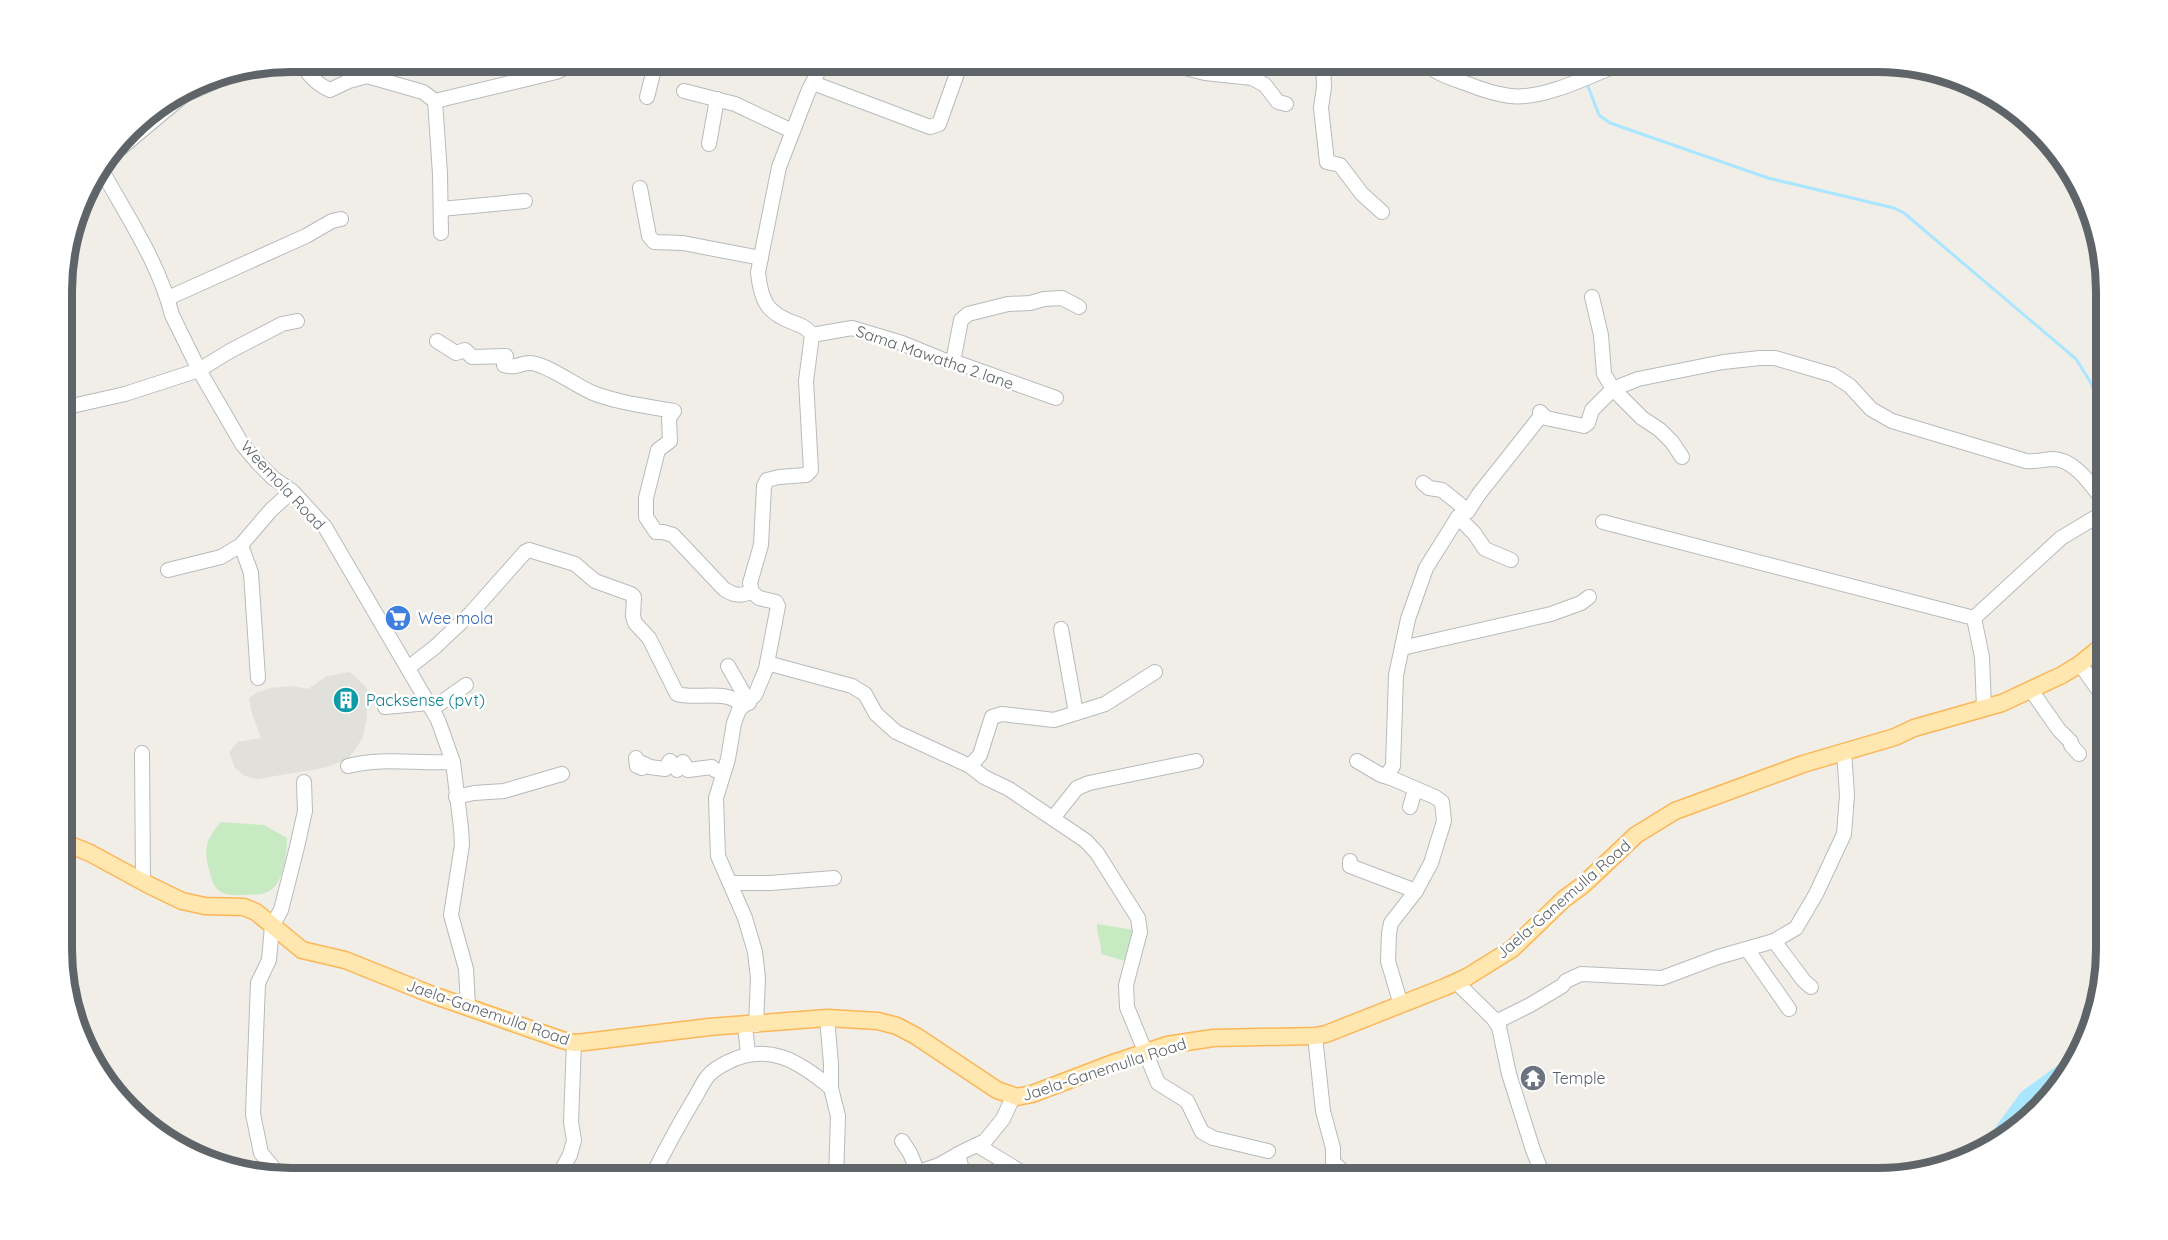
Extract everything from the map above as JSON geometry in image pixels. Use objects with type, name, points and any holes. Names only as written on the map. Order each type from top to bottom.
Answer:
[{"type":"main road","name":"Jaela-Ganemulla Road","points":[[72,846],[143,882],[194,904],[244,907],[256,912],[302,950],[345,960],[430,994],[574,1043],[709,1027],[827,1018],[878,1021],[897,1026],[916,1036],[997,1090],[1013,1097],[1032,1094],[1167,1045],[1213,1038],[1315,1036],[1341,1029],[1401,1005],[1456,982],[1512,949],[1564,899],[1583,885],[1636,835],[1651,824],[1744,784],[1984,708],[2044,685],[2080,664],[2096,651]]},
{"type":"street","points":[[306,72],[322,87],[330,90],[367,76],[423,92],[435,101],[441,233]]},
{"type":"street","points":[[435,101],[556,72]]},
{"type":"street","points":[[647,97],[653,72]]},
{"type":"street","points":[[748,1053],[759,985],[755,952],[745,918],[718,856],[716,798],[728,759],[734,723],[746,704],[755,695],[767,663],[778,606],[776,602],[759,598],[752,592],[750,583],[761,544],[764,486],[767,480],[806,475],[811,470],[806,381],[812,335],[809,330],[769,310],[760,288],[758,272],[779,167],[792,130],[819,72]]},
{"type":"street","points":[[813,83],[930,127],[939,124],[958,72]]},
{"type":"street","points":[[1201,72],[1252,78],[1265,85],[1278,102],[1286,104]]},
{"type":"street","points":[[1252,78],[1259,72]]},
{"type":"street","points":[[1323,72],[1321,108],[1327,162],[1340,165],[1362,194],[1382,212]]},
{"type":"street","points":[[1438,72],[1490,92],[1532,96],[1552,91],[1599,72]]},
{"type":"street","points":[[684,91],[735,104],[792,130]]},
{"type":"street","points":[[709,144],[717,99]]},
{"type":"street","points":[[140,132],[159,117]]},
{"type":"street","name":"Weemola Road","points":[[105,176],[147,251],[168,298],[172,315],[199,370],[242,444],[273,478],[292,491],[325,527],[430,706],[447,743],[453,762],[462,844],[451,915],[466,969],[468,1006]]},
{"type":"street","points":[[640,188],[649,236],[654,242],[683,243],[761,258]]},
{"type":"street","points":[[441,209],[525,201]]},
{"type":"street","points":[[168,298],[306,236],[332,221],[341,219]]},
{"type":"street","points":[[1592,297],[1601,335],[1604,374],[1613,388],[1642,418],[1660,430],[1682,457]]},
{"type":"street","points":[[953,362],[961,320],[968,314],[1008,304],[1062,298],[1079,308]]},
{"type":"street","points":[[72,406],[124,394],[199,370],[282,324],[297,321]]},
{"type":"street","name":"Sama Mawatha 2 lane","points":[[812,335],[852,328],[902,343],[1056,398]]},
{"type":"street","points":[[438,341],[456,353],[465,350],[472,357],[506,356],[504,366],[514,368],[531,363],[558,374],[593,393],[626,403],[674,411],[669,418],[670,441],[658,450],[651,472],[646,498],[646,517],[656,532],[673,535],[724,589],[733,595],[740,596],[752,592]]},
{"type":"street","points":[[1391,778],[1388,773],[1393,766],[1396,675],[1408,619],[1426,568],[1463,514],[1540,417],[1540,412],[1546,418],[1584,426],[1588,423],[1592,410],[1613,388],[1638,379],[1723,362],[1760,358],[1790,362],[1833,375],[1850,386],[1871,410],[1892,421],[2026,461],[2062,460],[2075,468],[2096,492]]},
{"type":"street","points":[[1423,483],[1429,488],[1442,490],[1463,514],[1485,549],[1511,560]]},
{"type":"street","points":[[168,570],[221,556],[241,545],[271,510],[292,491]]},
{"type":"street","points":[[1974,618],[2061,538],[2096,517]]},
{"type":"street","points":[[1603,522],[1974,618]]},
{"type":"street","points":[[241,545],[251,573],[258,678]]},
{"type":"street","points":[[408,668],[471,614],[521,554],[529,550],[574,564],[595,580],[631,594],[634,597],[635,623],[649,638],[677,694],[728,697],[746,704]]},
{"type":"street","points":[[1402,648],[1551,614],[1581,603],[1589,597]]},
{"type":"street","points":[[1974,618],[1982,657],[1984,708]]},
{"type":"street","points":[[1061,629],[1076,713]]},
{"type":"street","points":[[767,663],[852,686],[865,694],[876,714],[896,732],[970,766],[984,777],[1009,789],[1086,841],[1097,853],[1138,918],[1140,932],[1125,995],[1127,1007],[1158,1083],[1187,1101],[1202,1132],[1213,1138],[1268,1151]]},
{"type":"street","points":[[2080,664],[2096,687]]},
{"type":"street","points":[[728,666],[746,704]]},
{"type":"street","points":[[970,766],[980,755],[992,717],[1002,714],[1054,720],[1105,704],[1155,672]]},
{"type":"street","points":[[384,707],[430,706],[466,685]]},
{"type":"street","points":[[2031,690],[2079,754]]},
{"type":"street","points":[[1496,1022],[1530,1005],[1562,986],[1566,981],[1581,974],[1662,978],[1718,957],[1774,941],[1796,928],[1816,894],[1844,834],[1847,795],[1844,751]]},
{"type":"street","points":[[142,753],[143,882]]},
{"type":"street","points":[[636,758],[637,766],[642,768],[642,763],[650,767],[665,769],[670,761],[677,771],[683,762],[688,770],[712,766],[723,773]]},
{"type":"street","points":[[348,766],[366,761],[425,764],[453,762]]},
{"type":"street","points":[[1053,818],[1077,788],[1196,761]]},
{"type":"street","points":[[1357,761],[1381,775],[1442,802],[1444,820],[1431,863],[1416,891],[1391,923],[1388,961],[1401,1005]]},
{"type":"street","points":[[456,797],[504,790],[562,774]]},
{"type":"street","points":[[273,1167],[261,1153],[253,1114],[258,983],[269,960],[272,926],[281,910],[297,847],[305,811],[303,782]]},
{"type":"street","points":[[1410,807],[1415,790]]},
{"type":"street","points":[[1350,861],[1350,866],[1416,891]]},
{"type":"street","points":[[730,882],[770,883],[834,878]]},
{"type":"street","points":[[1774,941],[1811,987]]},
{"type":"street","points":[[1747,949],[1789,1009]]},
{"type":"street","points":[[1456,982],[1496,1022],[1509,1074],[1540,1168]]},
{"type":"street","points":[[827,1018],[831,1088],[838,1116],[836,1168]]},
{"type":"street","points":[[1315,1036],[1323,1111],[1333,1148],[1333,1162],[1339,1168]]},
{"type":"street","points":[[563,1168],[570,1155],[574,1140],[571,1122],[574,1043]]},
{"type":"street","points":[[656,1168],[708,1075],[730,1061],[748,1053],[772,1054],[789,1060],[814,1074],[831,1088]]},
{"type":"street","points":[[931,1168],[985,1142],[1003,1119],[1013,1097]]},
{"type":"street","points":[[902,1141],[916,1168]]},
{"type":"street","points":[[977,1145],[1007,1168]]},
{"type":"street","points":[[958,1154],[962,1168]]},
{"type":"shaded area","points":[[350,672],[367,688],[367,716],[363,737],[348,759],[324,768],[257,779],[245,776],[235,768],[229,752],[238,742],[261,738],[249,698],[271,688],[292,686],[308,689],[327,676]]},
{"type":"green space","points":[[221,822],[264,825],[287,838],[282,873],[271,890],[258,894],[232,895],[223,893],[215,886],[206,852],[212,834]]},
{"type":"green space","points":[[1097,924],[1134,930],[1129,958],[1125,961],[1101,954]]},
{"type":"water","points":[[2066,1059],[2032,1104],[1988,1138],[2021,1092]]},
{"type":"waterway","points":[[1587,84],[1599,115],[1610,123],[1768,178],[1894,208],[1904,213],[2076,359],[2096,395]]},
{"type":"place","name":"Wee mola","points":[[398,618]]},
{"type":"place","name":"Packsense (pvt)","points":[[346,700]]},
{"type":"place","name":"Temple","points":[[1533,1078]]}]
